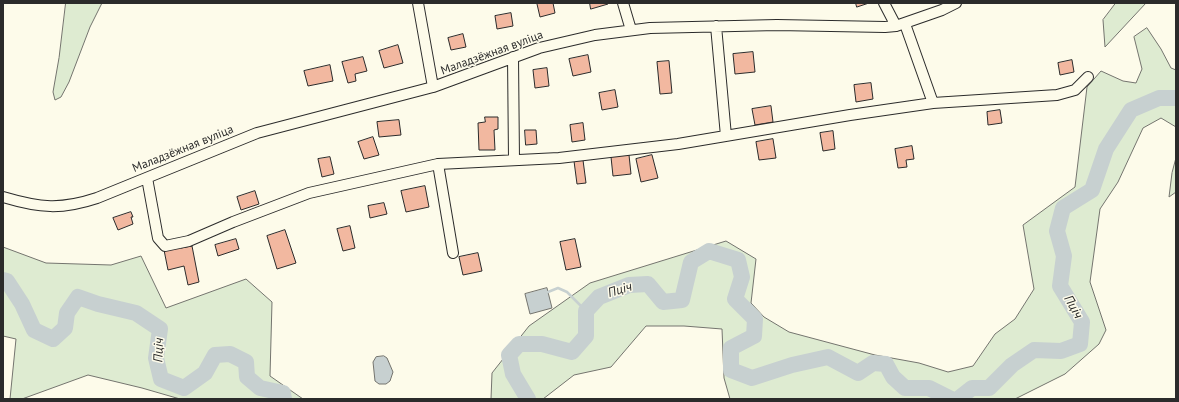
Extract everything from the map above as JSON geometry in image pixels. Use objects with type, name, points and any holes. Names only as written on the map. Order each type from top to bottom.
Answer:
[{"type":"street","points":[[418,3],[434,87]]},
{"type":"street","points":[[623,3],[631,30]]},
{"type":"street","points":[[884,3],[901,25],[933,103]]},
{"type":"street","name":"Маладзёжная вуліца","points":[[3,197],[36,206],[54,207],[82,203],[257,133],[434,87],[539,48],[595,35],[650,28],[716,26],[777,25],[885,27],[901,25],[942,10],[956,3]]},
{"type":"street","points":[[716,26],[726,136]]},
{"type":"street","points":[[513,57],[514,160]]},
{"type":"street","points":[[147,178],[158,238],[165,246],[189,241],[310,193],[438,164],[559,158],[678,144],[933,103],[1057,95],[1075,90],[1088,77]]},
{"type":"street","points":[[438,164],[453,253]]},
{"type":"green space","points":[[66,3],[102,3],[90,27],[69,82],[61,97],[55,100],[53,92]]},
{"type":"green space","points":[[1116,3],[1146,3],[1105,47],[1103,20]]},
{"type":"green space","points":[[1147,28],[1161,49],[1171,68],[1176,70],[1176,127],[1161,118],[1143,128],[1118,182],[1100,209],[1090,282],[1106,330],[1099,344],[1065,374],[1015,399],[730,399],[724,378],[722,329],[684,326],[646,326],[611,367],[574,375],[543,399],[491,399],[492,373],[529,326],[590,283],[726,241],[756,259],[751,303],[764,317],[789,332],[875,355],[919,363],[948,372],[973,366],[995,334],[1015,319],[1034,289],[1023,225],[1075,187],[1087,87],[1101,71],[1123,81],[1136,83],[1142,69],[1134,37]]},
{"type":"green space","points":[[1176,158],[1176,192],[1169,197],[1172,173]]},
{"type":"green space","points":[[3,247],[46,263],[111,265],[141,256],[166,308],[246,279],[272,302],[270,376],[303,399],[180,399],[88,375],[22,399],[10,399],[16,339],[3,336]]},
{"type":"shaded area","points":[[547,288],[552,308],[530,314],[525,294]]},
{"type":"shaded area","points":[[384,356],[387,358],[393,372],[390,381],[386,384],[379,384],[375,381],[373,362],[376,357]]},
{"type":"building","points":[[553,3],[555,13],[540,17],[537,4]]},
{"type":"building","points":[[590,3],[607,3],[608,4],[591,9]]},
{"type":"building","points":[[856,3],[869,3],[857,7]]},
{"type":"building","points":[[511,13],[513,26],[497,29],[495,16]]},
{"type":"building","points":[[463,34],[466,47],[451,50],[448,38]]},
{"type":"building","points":[[398,45],[403,63],[384,68],[379,51]]},
{"type":"building","points":[[753,52],[755,72],[735,74],[733,54]]},
{"type":"building","points":[[588,55],[591,72],[573,76],[569,59]]},
{"type":"building","points":[[363,57],[367,71],[355,74],[356,81],[348,83],[342,62]]},
{"type":"building","points":[[1072,60],[1074,72],[1060,75],[1058,63]]},
{"type":"building","points":[[669,61],[672,93],[660,94],[657,62]]},
{"type":"building","points":[[330,65],[333,81],[308,86],[304,71]]},
{"type":"building","points":[[547,68],[549,86],[535,88],[533,70]]},
{"type":"building","points":[[871,83],[873,99],[856,102],[854,85]]},
{"type":"building","points":[[615,90],[618,107],[602,110],[599,93]]},
{"type":"building","points":[[771,106],[773,122],[755,125],[752,109]]},
{"type":"building","points":[[1000,110],[1002,123],[988,125],[987,112]]},
{"type":"building","points":[[485,117],[498,117],[498,129],[494,130],[495,150],[479,150],[478,123],[485,122]]},
{"type":"building","points":[[399,120],[401,135],[379,137],[377,122]]},
{"type":"building","points":[[583,123],[585,140],[572,142],[570,125]]},
{"type":"building","points":[[525,130],[536,130],[537,144],[526,145]]},
{"type":"building","points":[[833,131],[835,149],[823,151],[820,133]]},
{"type":"building","points":[[373,137],[379,155],[364,159],[358,142]]},
{"type":"building","points":[[773,139],[776,158],[759,160],[756,142]]},
{"type":"building","points":[[912,146],[914,159],[906,160],[907,167],[898,168],[895,149]]},
{"type":"building","points":[[629,155],[631,174],[613,176],[611,157]]},
{"type":"building","points":[[652,155],[658,178],[641,182],[636,159]]},
{"type":"building","points":[[330,157],[334,174],[322,177],[318,159]]},
{"type":"building","points":[[583,160],[586,183],[577,184],[574,161]]},
{"type":"building","points":[[425,186],[429,207],[406,212],[401,191]]},
{"type":"building","points":[[255,191],[259,204],[241,210],[237,197]]},
{"type":"building","points":[[384,203],[387,214],[370,218],[368,206]]},
{"type":"building","points":[[131,212],[133,224],[118,230],[113,218]]},
{"type":"building","points":[[350,226],[355,248],[343,251],[337,229]]},
{"type":"building","points":[[285,230],[296,263],[277,269],[267,236]]},
{"type":"building","points":[[236,239],[239,249],[218,256],[215,245]]},
{"type":"building","points":[[575,239],[581,267],[566,270],[560,242]]},
{"type":"building","points":[[180,246],[181,248],[192,246],[199,282],[188,285],[184,266],[168,270],[164,250]]},
{"type":"building","points":[[478,253],[482,271],[463,275],[459,257]]},
{"type":"waterway","name":"Пціч","points":[[958,399],[972,388],[989,388],[1012,365],[1034,350],[1061,351],[1080,344],[1082,322],[1060,286],[1064,256],[1057,231],[1063,208],[1092,190],[1106,149],[1131,110],[1159,98],[1176,98]]},
{"type":"waterway","name":"Пціч","points":[[528,399],[513,374],[509,355],[519,344],[542,344],[572,352],[586,336],[586,311],[599,297],[629,285],[648,284],[663,302],[682,300],[691,262],[709,251],[738,260],[742,277],[735,299],[755,319],[754,336],[731,348],[731,370],[752,378],[792,365],[828,357],[858,373],[873,363],[886,364],[893,377],[905,388],[929,388],[951,399]]},
{"type":"waterway","name":"Пціч","points":[[3,280],[7,281],[22,304],[34,330],[53,339],[65,328],[67,313],[78,297],[98,304],[136,313],[160,329],[156,358],[161,379],[184,388],[205,373],[215,355],[230,354],[246,362],[247,377],[260,388],[283,393],[284,399]]},
{"type":"waterway","points":[[548,292],[558,288],[567,292],[586,311]]}]
